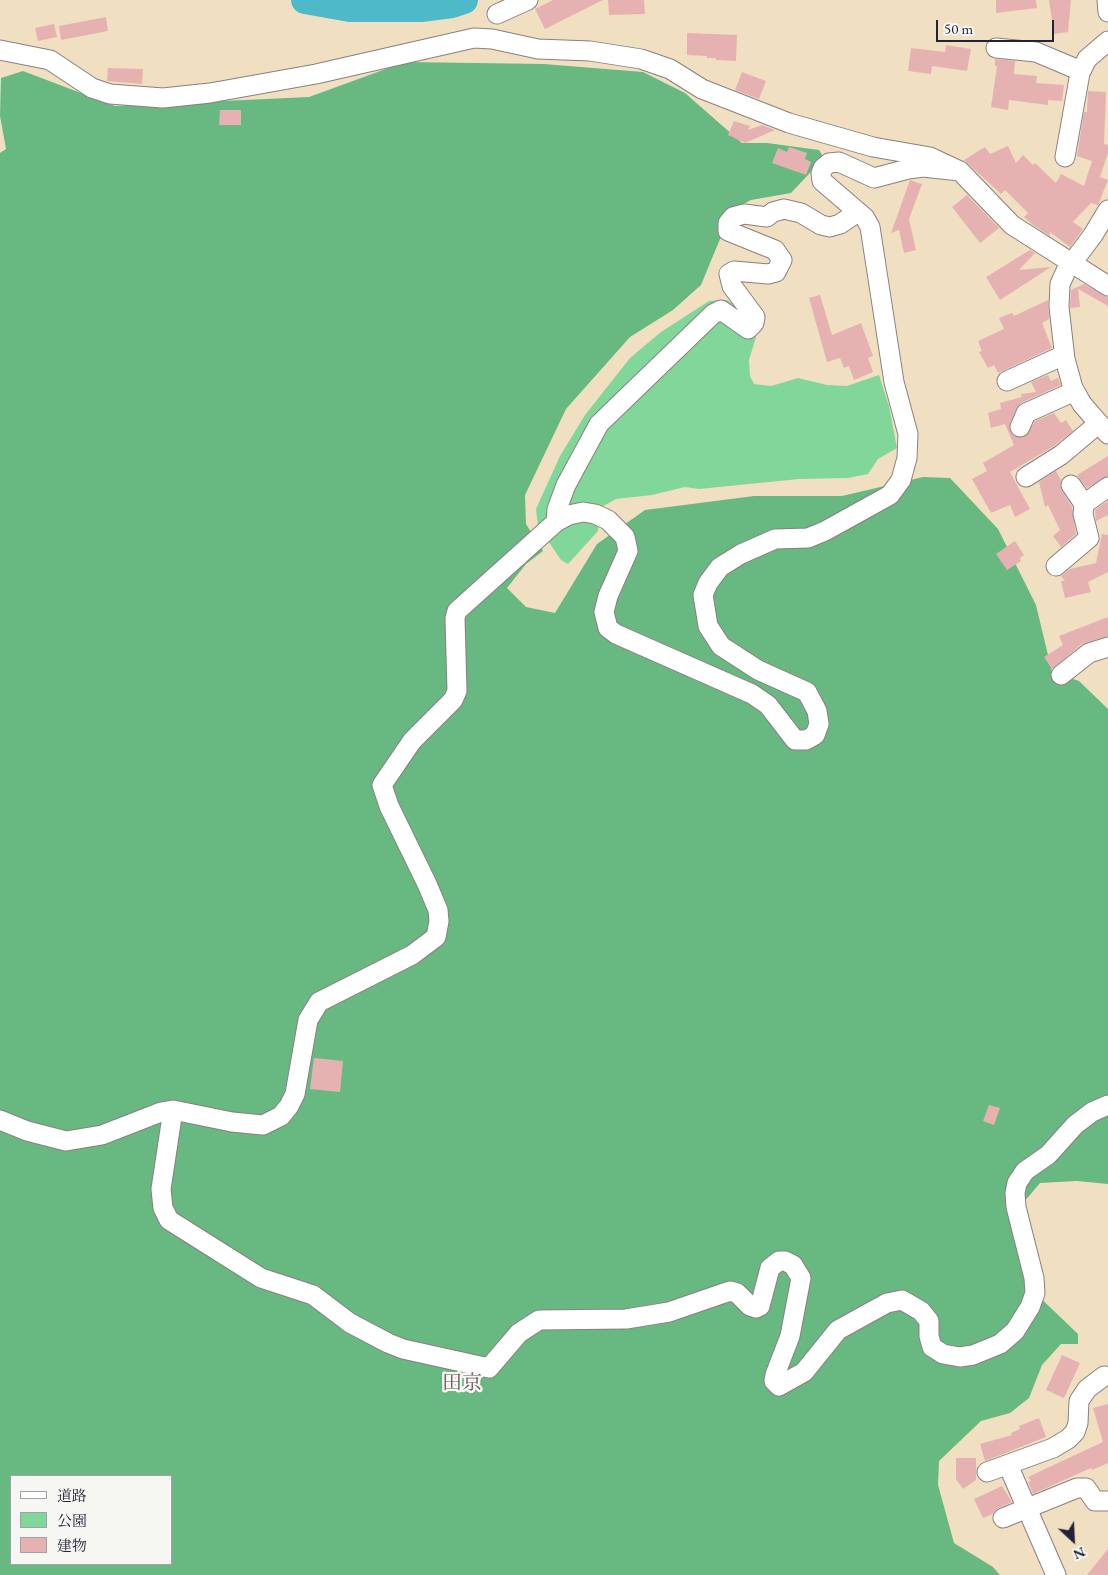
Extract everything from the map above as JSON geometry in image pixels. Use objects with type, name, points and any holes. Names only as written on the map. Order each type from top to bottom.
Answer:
[{"type":"street","points":[[497,14],[528,0]]},
{"type":"street","points":[[1107,0],[1108,12]]},
{"type":"street","points":[[0,50],[50,60],[92,88],[110,94],[162,98],[210,93],[316,74],[474,38],[492,39],[538,49],[590,51],[642,59],[670,69],[702,90],[789,123],[873,147],[930,158],[960,171],[1012,225],[1108,286]]},
{"type":"street","points":[[1065,158],[1081,71],[1087,59],[1108,41]]},
{"type":"street","points":[[996,48],[1036,52],[1081,71]]},
{"type":"street","points":[[0,1120],[27,1131],[66,1141],[102,1135],[155,1114],[173,1110],[263,1125],[272,1122],[289,1106],[294,1094],[308,1020],[318,1002],[412,955],[436,937],[439,921],[438,910],[389,806],[382,785],[412,741],[453,700],[457,691],[457,611],[556,522],[576,513],[595,514],[608,520],[625,537],[628,551],[608,596],[604,612],[608,628],[616,634],[722,679],[752,694],[768,706],[795,740],[806,740],[815,735],[819,724],[817,711],[807,692],[758,670],[720,646],[708,626],[703,595],[720,567],[741,554],[775,539],[808,538],[825,531],[873,507],[890,495],[901,480],[907,458],[908,434],[894,382],[870,227],[858,212],[822,181],[821,173],[823,168],[829,164],[839,162],[874,178],[908,169],[923,168],[960,171]]},
{"type":"street","points":[[556,522],[557,509],[566,485],[599,424],[712,314],[721,310],[748,329],[754,323],[755,317],[732,286],[729,274],[734,271],[768,274],[776,272],[782,260],[775,250],[728,230],[728,222],[744,214],[767,217],[773,212],[784,209],[800,212],[821,225],[830,227],[840,224],[858,212]]},
{"type":"street","points":[[1026,478],[1103,429],[1075,391],[1064,355],[1059,307],[1060,284],[1071,264],[1108,210]]},
{"type":"street","points":[[1007,381],[1064,355]]},
{"type":"street","points":[[1020,427],[1026,413],[1075,391]]},
{"type":"street","points":[[1056,566],[1089,538],[1083,514],[1084,504],[1071,485]]},
{"type":"street","points":[[1084,504],[1108,487]]},
{"type":"street","points":[[1061,675],[1089,654],[1108,647]]},
{"type":"street","points":[[173,1110],[161,1189],[164,1208],[169,1220],[260,1278],[313,1295],[350,1323],[403,1350],[489,1368],[519,1333],[539,1320],[626,1320],[669,1312],[730,1292],[737,1293],[750,1306],[756,1308],[760,1306],[770,1268],[779,1260],[794,1265],[801,1278],[790,1336],[775,1375],[774,1381],[779,1386],[804,1372],[838,1330],[887,1303],[902,1300],[921,1311],[929,1321],[929,1336],[932,1347],[943,1354],[960,1357],[973,1355],[1000,1344],[1015,1331],[1030,1307],[1035,1293],[1034,1278],[1016,1207],[1015,1193],[1017,1183],[1025,1172],[1048,1155],[1075,1125],[1092,1112],[1108,1105]]},
{"type":"street","points":[[987,1472],[1053,1448],[1068,1439],[1075,1432],[1078,1423],[1079,1401],[1087,1389],[1104,1376]]},
{"type":"street","points":[[1008,1465],[1056,1575]]},
{"type":"street","points":[[1003,1518],[1077,1488],[1086,1488],[1095,1501],[1108,1501]]},
{"type":"green space","points":[[405,62],[544,64],[643,72],[685,93],[742,143],[767,143],[819,150],[824,158],[791,193],[751,200],[732,210],[701,285],[673,310],[630,337],[566,409],[525,495],[526,524],[543,551],[526,564],[507,588],[526,607],[555,613],[597,544],[645,510],[754,496],[842,496],[923,477],[950,478],[998,529],[1036,605],[1052,672],[1079,681],[1108,709],[1108,1184],[1077,1181],[1040,1183],[1024,1202],[1031,1289],[1078,1334],[1078,1344],[1061,1344],[1042,1365],[1029,1398],[1010,1413],[981,1421],[939,1461],[938,1485],[954,1543],[993,1567],[1000,1575],[0,1575],[0,153],[6,149],[0,116],[1,78],[23,71],[115,106],[309,97]]},
{"type":"green space","points":[[727,300],[741,309],[756,337],[749,360],[750,376],[754,384],[771,386],[798,378],[827,385],[847,386],[879,375],[889,406],[897,448],[878,459],[868,474],[848,478],[799,479],[699,489],[685,487],[652,495],[616,499],[598,509],[598,531],[568,564],[561,560],[538,526],[536,509],[560,456],[585,415],[630,358],[661,332],[709,301]]},
{"type":"building","points":[[553,0],[603,0],[545,29],[535,9]]},
{"type":"building","points":[[608,0],[644,0],[645,14],[609,15]]},
{"type":"building","points":[[996,0],[1036,0],[1037,8],[996,13]]},
{"type":"building","points":[[1049,0],[1071,0],[1068,32],[1054,34]]},
{"type":"building","points":[[106,17],[108,31],[61,40],[59,26]]},
{"type":"building","points":[[54,24],[57,37],[38,41],[35,28]]},
{"type":"building","points":[[687,33],[737,35],[736,61],[687,55]]},
{"type":"building","points":[[946,45],[971,49],[967,71],[932,66],[931,74],[908,71],[911,48],[945,52]]},
{"type":"building","points":[[995,59],[1015,61],[1014,74],[1037,76],[1036,83],[1064,85],[1062,101],[1048,100],[1048,105],[1009,100],[1008,110],[991,107],[997,66],[995,66]]},
{"type":"building","points":[[108,68],[143,69],[142,84],[107,81]]},
{"type":"building","points":[[742,72],[766,81],[759,99],[735,90]]},
{"type":"building","points":[[1088,91],[1106,92],[1104,144],[1108,145],[1108,153],[1100,177],[1108,180],[1098,205],[1091,203],[1073,222],[1083,229],[1070,247],[1050,232],[1050,236],[1033,225],[1024,217],[1028,213],[1005,190],[1001,194],[964,160],[985,147],[990,154],[1008,146],[1016,163],[1023,155],[1033,165],[1035,163],[1056,183],[1061,174],[1084,186],[1092,161],[1077,156],[1084,112],[1087,112]]},
{"type":"building","points":[[220,110],[241,110],[241,125],[219,125]]},
{"type":"building","points":[[734,121],[750,126],[748,130],[762,125],[775,130],[745,143],[728,135]]},
{"type":"building","points":[[789,147],[807,153],[805,159],[811,162],[806,175],[772,163],[778,148],[787,152]]},
{"type":"building","points":[[910,180],[922,184],[909,219],[916,250],[904,253],[899,230],[891,233]]},
{"type":"building","points":[[967,195],[999,228],[980,243],[952,207]]},
{"type":"building","points":[[1030,250],[1035,253],[1019,270],[1051,267],[1000,300],[986,277]]},
{"type":"building","points":[[1084,284],[1108,297],[1108,306],[1078,289],[1080,307],[1070,308],[1071,290]]},
{"type":"building","points":[[820,295],[832,335],[861,323],[873,356],[868,358],[873,372],[854,380],[849,366],[844,368],[840,358],[827,362],[809,298]]},
{"type":"building","points":[[1048,300],[1049,319],[1042,323],[1052,348],[998,373],[994,365],[988,368],[979,352],[982,351],[978,341],[1004,329],[999,318],[1012,313],[1014,316]]},
{"type":"building","points":[[1048,375],[1051,381],[1058,378],[1061,385],[1021,403],[1010,423],[1011,433],[1016,437],[1026,436],[1035,421],[1054,413],[1061,423],[1066,420],[1073,431],[1054,446],[1010,472],[1030,509],[1015,517],[1010,505],[991,513],[972,479],[987,471],[983,463],[1014,445],[1005,424],[991,428],[988,413],[1001,409],[1000,403],[1022,397],[1021,394],[1036,392],[1031,382]]},
{"type":"building","points":[[1108,456],[1108,476],[1087,488],[1077,475]]},
{"type":"building","points":[[1056,471],[1061,480],[1062,491],[1072,507],[1076,534],[1061,547],[1053,536],[1060,530],[1048,505],[1045,507],[1039,482]]},
{"type":"building","points":[[1108,501],[1108,515],[1096,521],[1095,510]]},
{"type":"building","points":[[1102,534],[1108,535],[1108,572],[1088,582],[1091,592],[1065,598],[1061,581],[1065,581],[1061,576],[1070,569],[1096,563]]},
{"type":"building","points":[[1015,541],[1024,555],[1020,558],[1021,561],[1007,570],[996,554]]},
{"type":"building","points":[[1108,617],[1108,636],[1082,644],[1052,669],[1044,657],[1063,645],[1059,636]]},
{"type":"building","points":[[314,1058],[343,1061],[340,1092],[310,1089]]},
{"type":"building","points":[[989,1105],[1000,1108],[994,1125],[983,1121]]},
{"type":"building","points":[[1062,1355],[1080,1363],[1064,1398],[1046,1390]]},
{"type":"building","points":[[1108,1404],[1108,1463],[1092,1470],[1091,1468],[1033,1494],[1028,1482],[1031,1481],[1028,1477],[1103,1442],[1093,1408]]},
{"type":"building","points":[[1039,1418],[1046,1437],[985,1461],[980,1444],[1012,1435],[1011,1433],[1020,1429],[1019,1426]]},
{"type":"building","points":[[956,1458],[976,1458],[976,1480],[963,1489],[956,1479]]},
{"type":"building","points":[[1002,1486],[1012,1502],[998,1508],[993,1514],[983,1518],[974,1499]]},
{"type":"building","points":[[1108,1549],[1108,1575],[1087,1575]]},
{"type":"waterway","points":[[305,0],[350,8],[421,8],[452,4],[464,0]]},
{"type":"district","name":"田京","points":[[462,1384]]}]
